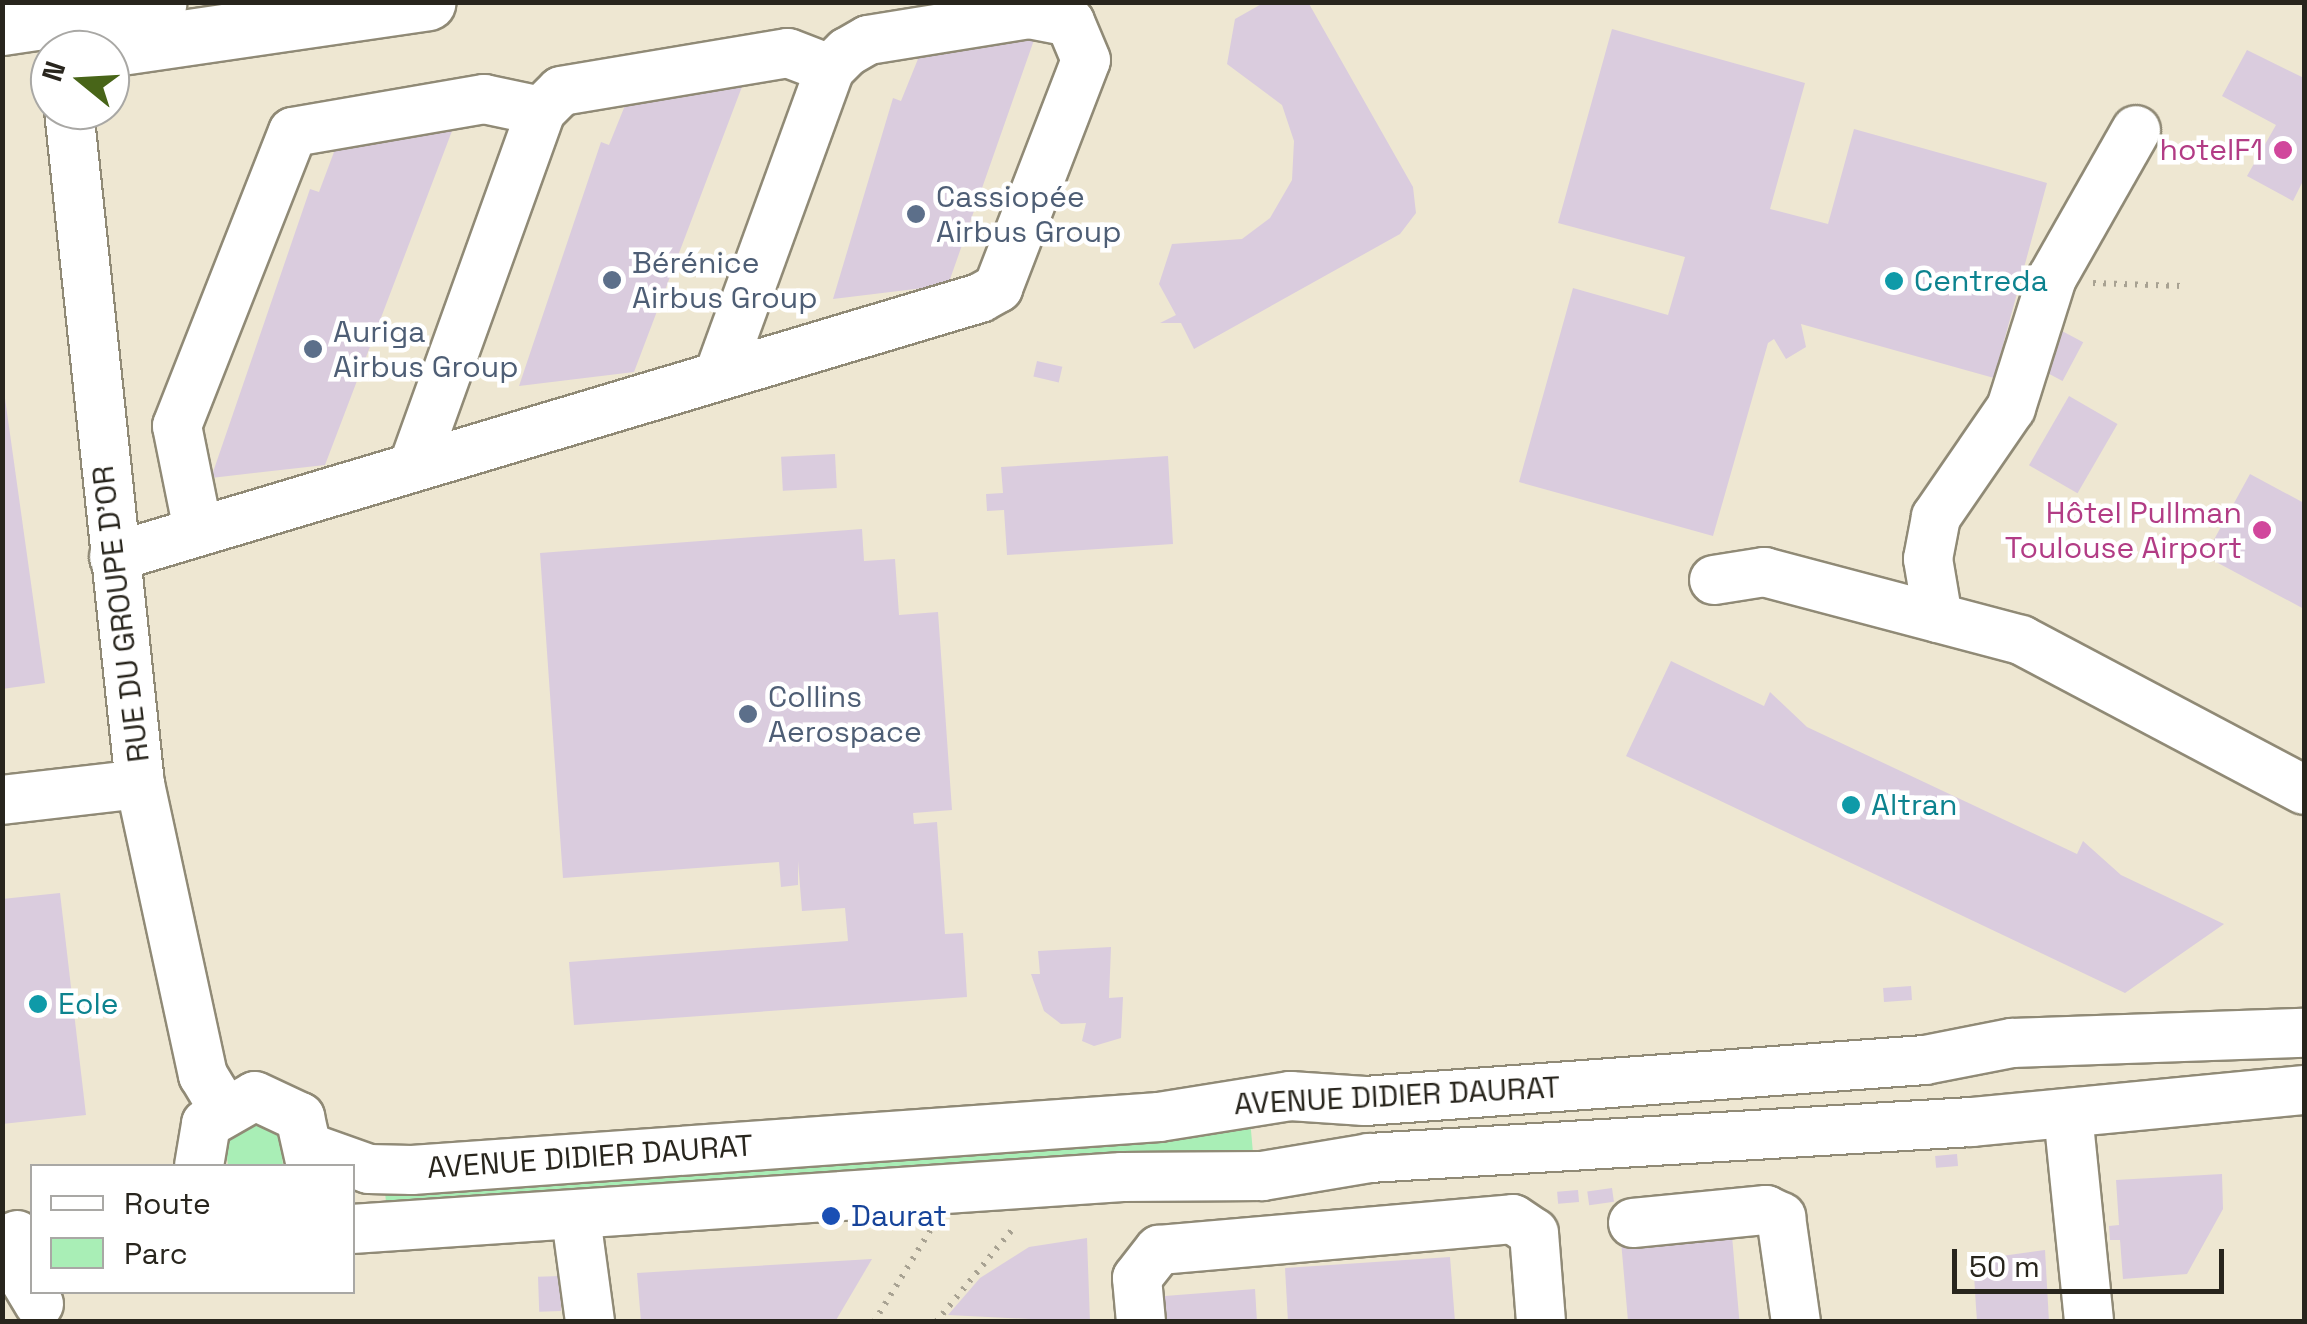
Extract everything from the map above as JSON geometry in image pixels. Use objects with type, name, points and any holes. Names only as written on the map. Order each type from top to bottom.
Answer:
[{"type":"highway","points":[[2,27],[168,2]]},
{"type":"highway","points":[[130,46],[428,2]]},
{"type":"highway","points":[[2,64],[30,60]]},
{"type":"street","points":[[114,557],[414,464],[719,374],[998,288],[1086,43],[1070,22],[1028,14],[868,40],[830,70],[719,374]]},
{"type":"street","points":[[414,464],[541,111],[581,82],[788,53],[830,70]]},
{"type":"street","points":[[198,530],[177,426],[292,132],[484,100],[541,111]]},
{"type":"street","name":"RUE DU GROUPE D'OR","points":[[71,130],[140,784],[203,1076],[222,1107]]},
{"type":"street","points":[[1938,618],[1928,559],[1936,517],[2011,408],[2052,278],[2136,130]]},
{"type":"street","points":[[1714,580],[1764,572],[2021,640],[2304,790]]},
{"type":"street","points":[[2,800],[140,784]]},
{"type":"street","name":"AVENUE DIDIER DAURAT","points":[[355,1166],[412,1170],[1159,1117],[1290,1096],[1364,1101],[1888,1063],[2012,1043],[2304,1034]]},
{"type":"street","name":"AVENUE DIDIER DAURAT","points":[[355,1228],[576,1218],[2068,1114],[2304,1090]]},
{"type":"street","points":[[200,1164],[206,1124],[222,1107],[254,1096],[287,1106],[312,1158]]},
{"type":"street","points":[[2068,1114],[2089,1322]]},
{"type":"street","name":"AVENUE DIDIER DAURAT","points":[[312,1158],[343,1164]]},
{"type":"street","points":[[1633,1223],[1766,1210],[1781,1217],[1796,1322]]},
{"type":"street","points":[[576,1218],[590,1322]]},
{"type":"street","points":[[1141,1322],[1137,1278],[1159,1250],[1513,1219],[1534,1233],[1541,1322]]},
{"type":"street","points":[[17,1235],[21,1274],[30,1290]]},
{"type":"street","points":[[32,1294],[38,1304]]},
{"type":"path","points":[[2052,278],[2182,286]]},
{"type":"path","points":[[936,1322],[1017,1223]]},
{"type":"path","points":[[874,1322],[931,1229]]},
{"type":"green space","points":[[250,1119],[280,1129],[283,1164],[228,1164],[225,1140]]},
{"type":"green space","points":[[1250,1119],[1253,1155],[388,1231],[385,1195]]},
{"type":"building","points":[[1265,2],[1308,2],[1413,187],[1416,213],[1400,234],[1194,349],[1181,323],[1160,323],[1176,315],[1159,284],[1172,244],[1242,239],[1270,218],[1292,180],[1294,141],[1282,105],[1227,64],[1235,19]]},
{"type":"building","name":"Centreda","points":[[1612,29],[1805,83],[1770,209],[1828,224],[1854,129],[2047,183],[1994,378],[1801,324],[1806,347],[1786,359],[1774,339],[1768,343],[1713,536],[1519,482],[1573,288],[1668,315],[1685,257],[1558,223]]},
{"type":"building","name":"Cassiopée Airbus Group","points":[[1034,40],[948,285],[833,299],[893,98],[901,101],[920,54]]},
{"type":"building","name":"hotelF1","points":[[2247,50],[2304,78],[2304,179],[2293,201],[2247,176],[2276,125],[2222,96]]},
{"type":"building","name":"Bérénice Airbus Group","points":[[743,84],[634,372],[519,386],[601,142],[609,145],[628,98]]},
{"type":"building","name":"Auriga Airbus Group","points":[[452,131],[325,465],[211,478],[310,189],[319,192],[337,144]]},
{"type":"building","points":[[2062,331],[2083,342],[2063,381],[2041,370]]},
{"type":"building","points":[[1037,361],[1062,367],[1059,382],[1033,377]]},
{"type":"building","points":[[2,377],[45,683],[2,689]]},
{"type":"building","points":[[2069,396],[2117,424],[2077,493],[2029,465]]},
{"type":"building","points":[[835,454],[837,488],[783,491],[781,457]]},
{"type":"building","points":[[1168,456],[1173,544],[1007,555],[1004,510],[987,511],[986,494],[1003,493],[1001,467]]},
{"type":"building","name":"Hôtel Pullman Toulouse Airport","points":[[2250,474],[2304,503],[2304,609],[2205,556]]},
{"type":"building","name":"Collins Aerospace","points":[[862,529],[864,561],[895,559],[899,615],[938,612],[952,810],[913,813],[914,824],[937,822],[945,934],[963,933],[967,997],[574,1025],[569,962],[848,941],[845,908],[802,911],[798,861],[798,885],[781,887],[779,862],[563,878],[540,553]]},
{"type":"building","name":"Altran","points":[[1671,661],[1764,706],[1770,692],[1807,727],[2077,854],[2083,841],[2121,875],[2224,924],[2125,993],[1626,756]]},
{"type":"building","name":"Eole","points":[[60,893],[86,1115],[2,1124],[2,899]]},
{"type":"building","points":[[1111,947],[1109,998],[1123,997],[1121,1038],[1094,1046],[1082,1041],[1086,1023],[1061,1024],[1044,1011],[1031,974],[1040,974],[1038,951]]},
{"type":"building","points":[[1911,986],[1912,1000],[1884,1002],[1883,988]]},
{"type":"building","points":[[1957,1154],[1958,1166],[1936,1168],[1935,1156]]},
{"type":"building","points":[[2222,1174],[2223,1209],[2187,1274],[2123,1279],[2120,1240],[2110,1240],[2109,1226],[2119,1225],[2116,1180]]},
{"type":"building","points":[[1612,1188],[1614,1202],[1589,1205],[1587,1191]]},
{"type":"building","points":[[1578,1190],[1579,1202],[1558,1204],[1557,1192]]},
{"type":"building","points":[[1732,1236],[1739,1322],[1628,1322],[1621,1246]]},
{"type":"building","points":[[1087,1238],[1090,1322],[948,1315],[980,1278],[1029,1247]]},
{"type":"building","points":[[2045,1250],[2049,1322],[1977,1322],[1973,1260]]},
{"type":"building","points":[[1450,1257],[1455,1322],[1288,1322],[1285,1268]]},
{"type":"building","points":[[872,1259],[835,1322],[641,1322],[637,1273]]},
{"type":"building","points":[[560,1276],[561,1311],[539,1312],[538,1277]]},
{"type":"building","points":[[1255,1289],[1257,1322],[1153,1322],[1152,1297]]},
{"type":"place","name":"hotelF1","points":[[2283,150]]},
{"type":"place","name":"Cassiopée Airbus Group","points":[[916,214]]},
{"type":"place","name":"Bérénice Airbus Group","points":[[612,280]]},
{"type":"place","name":"Centreda","points":[[1894,281]]},
{"type":"place","name":"Auriga Airbus Group","points":[[313,349]]},
{"type":"place","name":"Hôtel Pullman Toulouse Airport","points":[[2262,530]]},
{"type":"place","name":"Collins Aerospace","points":[[748,714]]},
{"type":"place","name":"Altran","points":[[1851,805]]},
{"type":"place","name":"Eole","points":[[38,1004]]},
{"type":"place","name":"Daurat","points":[[831,1216]]}]
